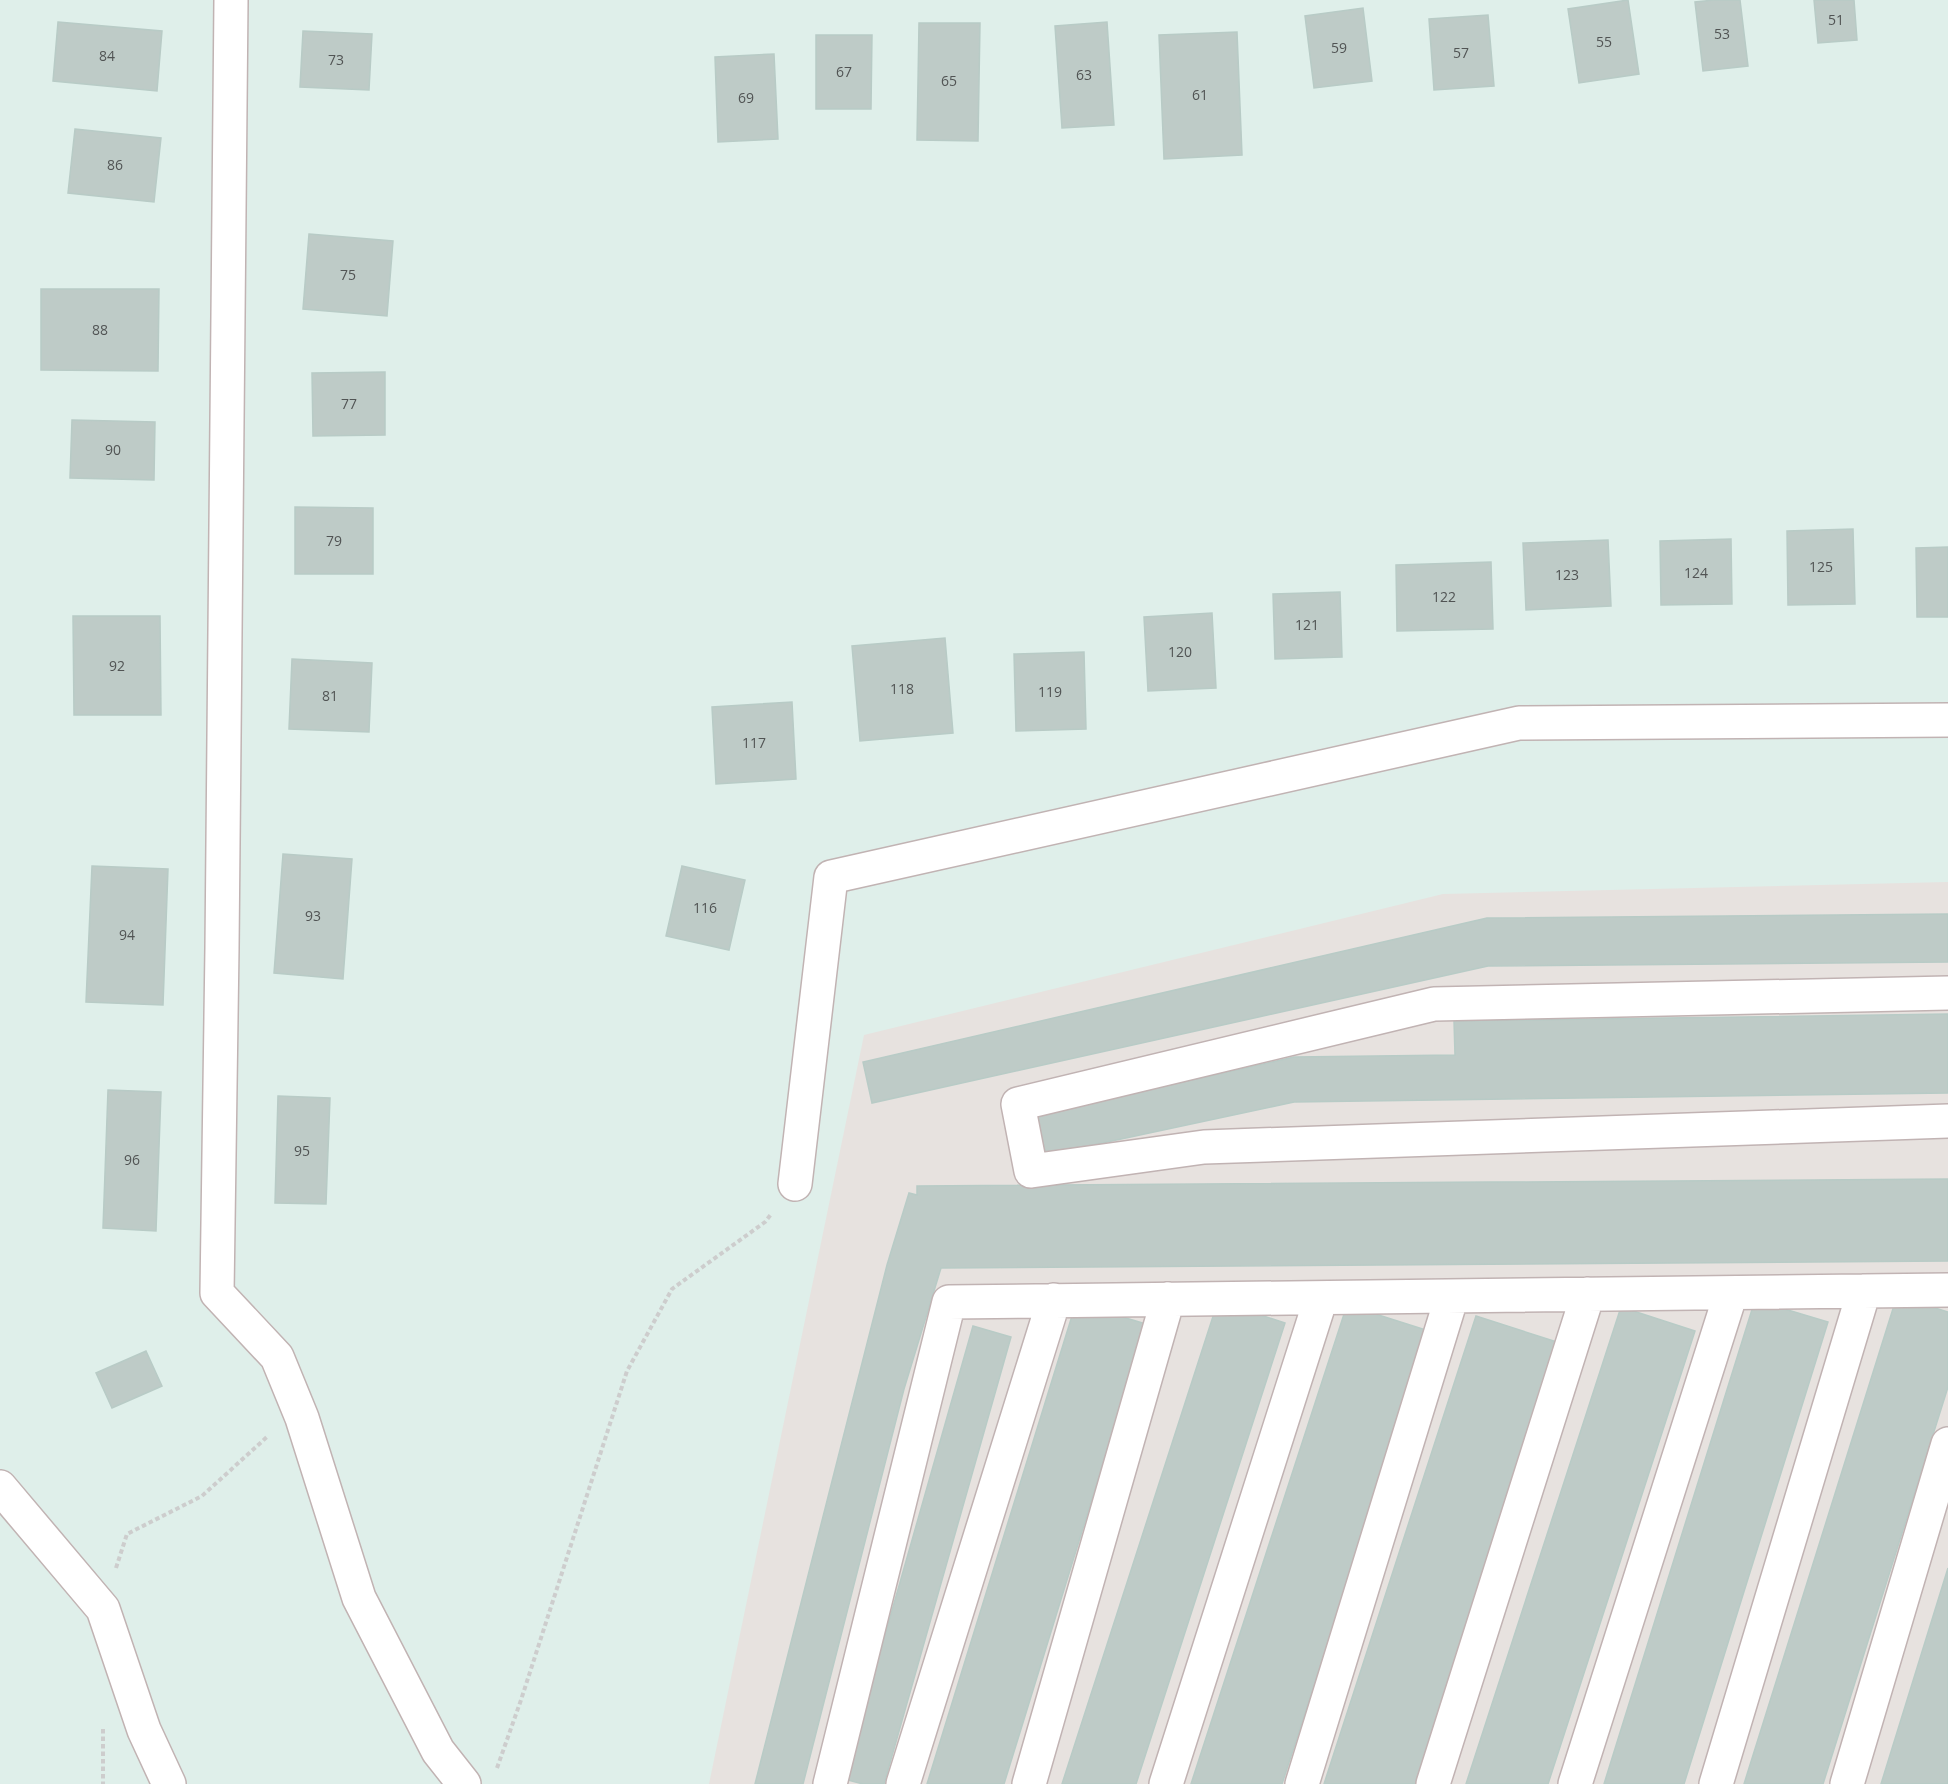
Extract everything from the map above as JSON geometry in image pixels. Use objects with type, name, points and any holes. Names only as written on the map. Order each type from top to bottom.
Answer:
[{"type":"street","points":[[231,0],[223,912],[217,1293],[278,1357],[302,1418],[359,1598],[438,1751],[464,1784]]},
{"type":"street","points":[[795,1184],[831,877],[1519,723],[1948,720]]},
{"type":"street","points":[[1948,993],[1434,1004],[1018,1104],[1032,1172],[1204,1147],[1948,1121]]},
{"type":"street","points":[[830,1784],[949,1302],[1948,1290]]},
{"type":"street","points":[[1716,1784],[1864,1291]]},
{"type":"street","points":[[1575,1784],[1731,1293]]},
{"type":"street","points":[[1434,1784],[1588,1294]]},
{"type":"street","points":[[1302,1784],[1452,1296]]},
{"type":"street","points":[[1166,1784],[1321,1298]]},
{"type":"street","points":[[1029,1784],[1168,1299]]},
{"type":"street","points":[[903,1784],[1054,1300]]},
{"type":"street","points":[[1848,1784],[1948,1444]]},
{"type":"street","points":[[0,1486],[103,1609],[144,1730],[169,1784]]},
{"type":"path","points":[[495,1774],[627,1371],[672,1289],[765,1222],[795,1184]]},
{"type":"path","points":[[103,1609],[127,1534],[202,1496],[268,1436],[290,1390]]},
{"type":"path","points":[[103,1724],[104,1784]]},
{"type":"shaded area","points":[[1948,882],[1948,1784],[709,1784],[864,1035],[1443,894]]},
{"type":"building","points":[[1628,0],[1639,74],[1579,83],[1568,9]]},
{"type":"building","points":[[1740,0],[1748,66],[1703,71],[1695,2]]},
{"type":"building","points":[[1814,0],[1854,0],[1857,40],[1818,43]]},
{"type":"building","points":[[1363,8],[1372,81],[1314,88],[1305,16]]},
{"type":"building","points":[[1488,15],[1494,86],[1434,90],[1429,19]]},
{"type":"building","points":[[58,22],[162,31],[157,91],[53,81]]},
{"type":"building","points":[[1107,22],[1114,125],[1062,128],[1055,26]]},
{"type":"building","points":[[919,23],[980,23],[978,141],[917,140]]},
{"type":"building","points":[[303,31],[372,34],[369,90],[300,87]]},
{"type":"building","points":[[1237,32],[1242,155],[1164,159],[1159,35]]},
{"type":"building","points":[[816,35],[872,35],[871,109],[816,109]]},
{"type":"building","points":[[774,54],[778,139],[718,142],[715,57]]},
{"type":"building","points":[[75,129],[161,138],[154,202],[68,193]]},
{"type":"building","points":[[309,234],[393,241],[387,316],[303,309]]},
{"type":"building","points":[[41,289],[159,289],[158,371],[41,370]]},
{"type":"building","points":[[385,372],[385,435],[313,436],[312,373]]},
{"type":"building","points":[[72,420],[155,422],[154,480],[70,478]]},
{"type":"building","points":[[295,507],[373,508],[373,574],[295,574]]},
{"type":"building","points":[[1853,529],[1855,604],[1788,605],[1787,531]]},
{"type":"building","points":[[1731,539],[1732,604],[1661,605],[1660,541]]},
{"type":"building","points":[[1608,540],[1611,606],[1526,610],[1523,543]]},
{"type":"building","points":[[1948,547],[1948,617],[1917,617],[1916,548]]},
{"type":"building","points":[[1491,562],[1493,629],[1397,631],[1396,565]]},
{"type":"building","points":[[1340,592],[1342,657],[1275,659],[1273,594]]},
{"type":"building","points":[[1212,613],[1216,688],[1148,691],[1144,617]]},
{"type":"building","points":[[73,616],[160,616],[161,715],[74,715]]},
{"type":"building","points":[[945,638],[953,733],[860,741],[852,646]]},
{"type":"building","points":[[1084,652],[1086,729],[1016,731],[1014,654]]},
{"type":"building","points":[[292,659],[372,663],[369,732],[289,729]]},
{"type":"building","points":[[792,702],[796,779],[716,784],[712,707]]},
{"type":"building","points":[[283,854],[352,859],[343,979],[274,973]]},
{"type":"building","points":[[92,866],[168,869],[163,1005],[86,1002]]},
{"type":"building","points":[[682,866],[745,880],[729,950],[666,936]]},
{"type":"building","points":[[1948,914],[1948,962],[1488,966],[872,1103],[863,1062],[1487,918]]},
{"type":"building","points":[[1948,1014],[1948,1093],[1294,1102],[1046,1155],[1036,1115],[1294,1057],[1455,1055],[1454,1021]]},
{"type":"building","points":[[108,1090],[161,1092],[156,1231],[103,1228]]},
{"type":"building","points":[[278,1096],[330,1098],[326,1204],[275,1203]]},
{"type":"building","points":[[1948,1179],[1948,1261],[941,1268],[904,1389],[803,1784],[755,1784],[887,1265],[909,1193],[917,1195],[917,1186]]},
{"type":"building","points":[[1897,1296],[1948,1312],[1948,1387],[1823,1784],[1744,1784]]},
{"type":"building","points":[[1755,1300],[1828,1322],[1684,1784],[1604,1784]]},
{"type":"building","points":[[1218,1301],[1285,1323],[1136,1784],[1062,1784]]},
{"type":"building","points":[[1076,1303],[1146,1324],[1004,1784],[927,1784]]},
{"type":"building","points":[[1347,1305],[1429,1331],[1282,1784],[1191,1784]]},
{"type":"building","points":[[1621,1307],[1695,1331],[1548,1784],[1466,1784]]},
{"type":"building","points":[[1476,1316],[1560,1343],[1417,1784],[1324,1784]]},
{"type":"building","points":[[973,1326],[1011,1337],[884,1784],[863,1784],[844,1779]]},
{"type":"building","points":[[146,1351],[162,1386],[112,1408],[96,1373]]},
{"type":"building","points":[[1948,1568],[1948,1784],[1881,1784]]}]
